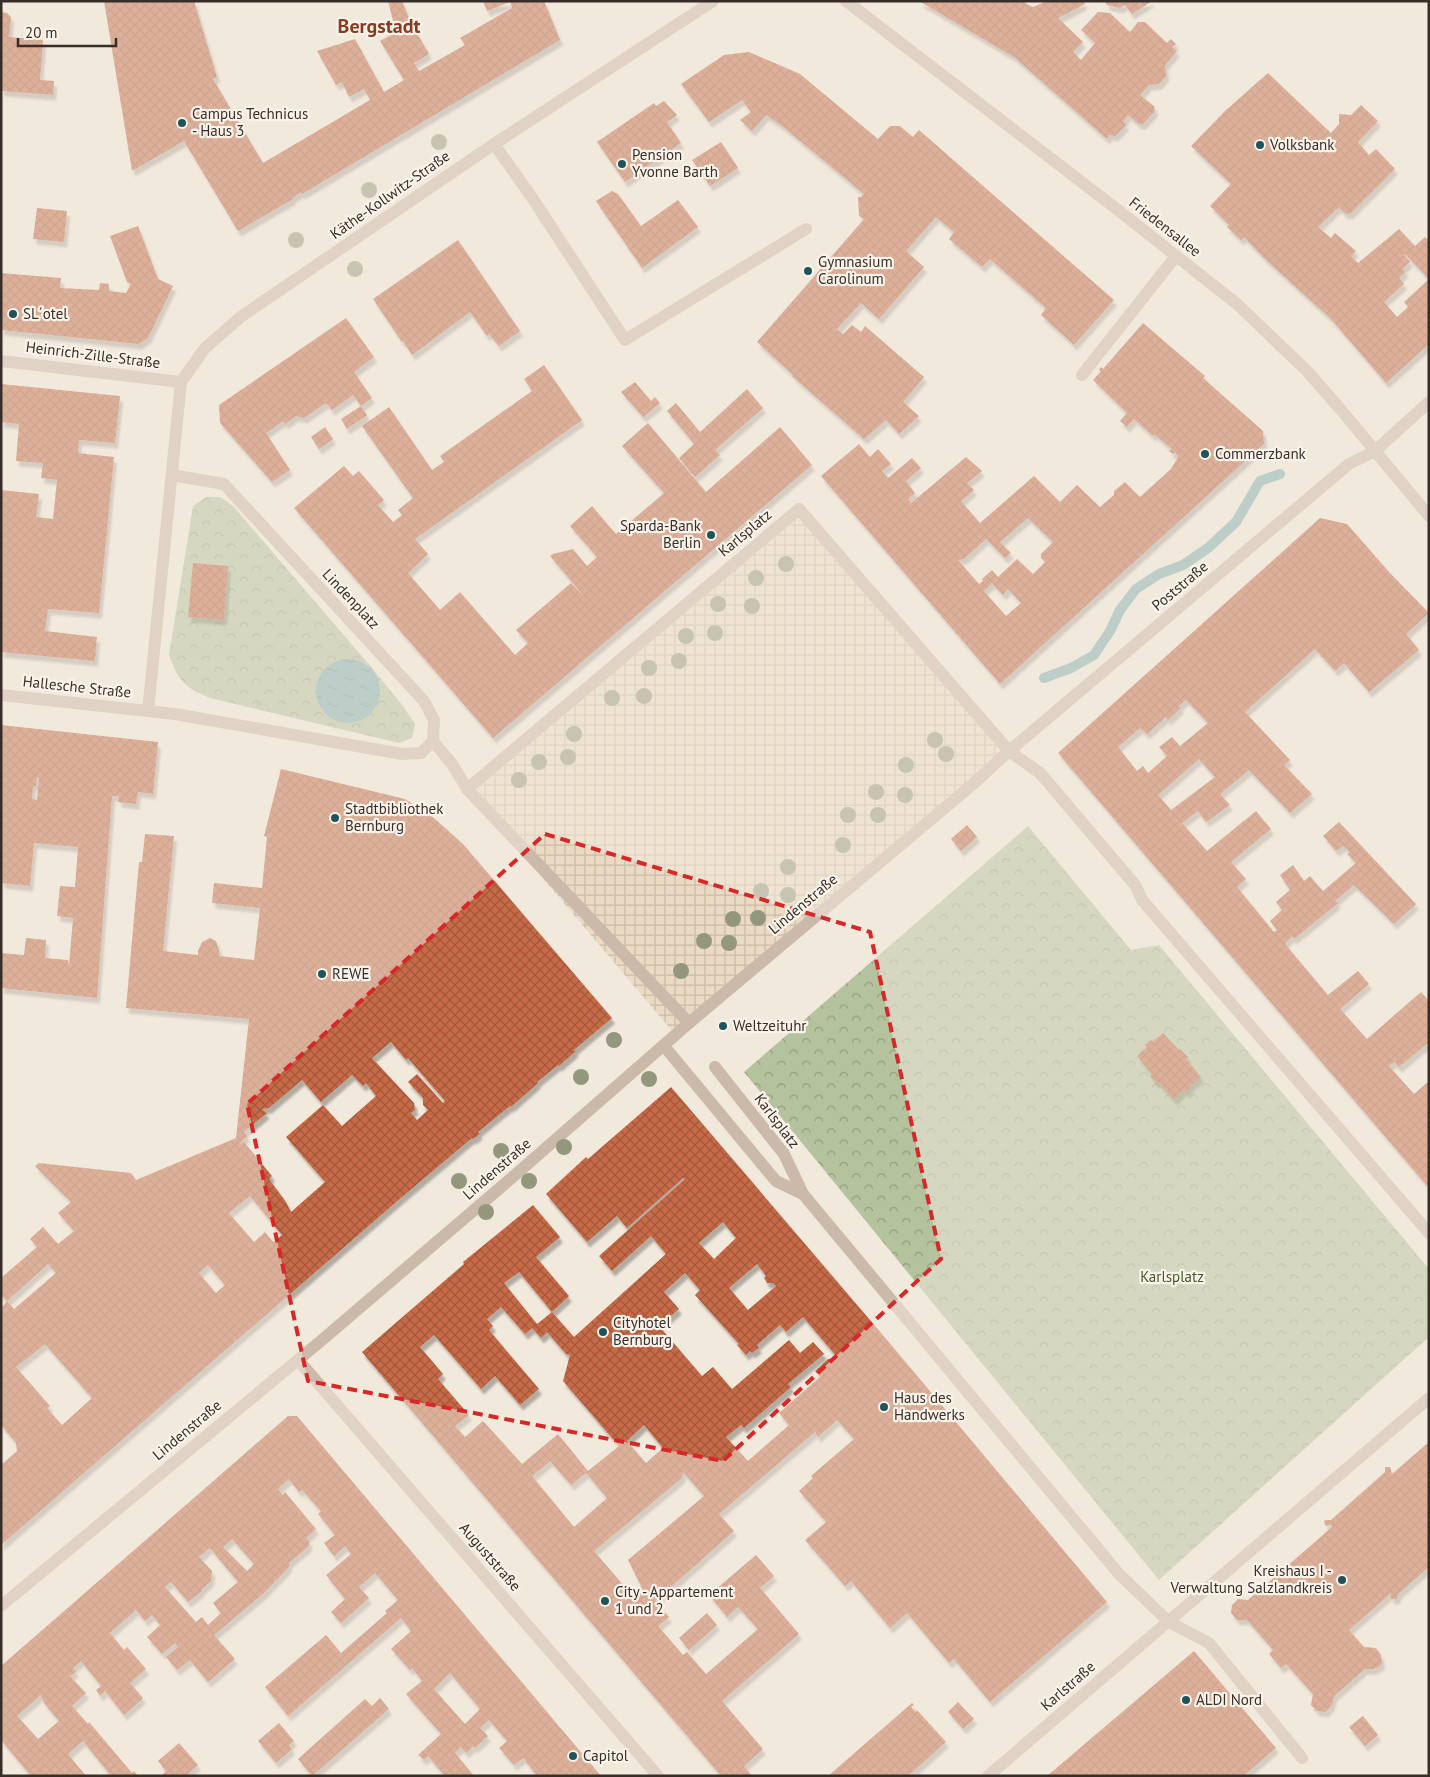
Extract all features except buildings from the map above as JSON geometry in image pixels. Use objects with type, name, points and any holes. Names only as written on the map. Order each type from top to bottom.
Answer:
[{"type":"street","name":"Käthe-Kollwitz-Straße","points":[[180,382],[205,348],[242,316],[494,144],[713,1]]},
{"type":"street","name":"Friedensallee","points":[[846,1],[1237,304],[1307,371],[1429,516]]},
{"type":"street","points":[[494,144],[531,196],[625,340],[806,229]]},
{"type":"street","points":[[1082,375],[1176,256]]},
{"type":"street","name":"Heinrich-Zille-Straße","points":[[1,361],[180,382]]},
{"type":"street","points":[[180,382],[148,711],[175,714],[402,754],[421,753],[433,741],[452,764],[467,789],[689,1023]]},
{"type":"street","name":"Poststraße","points":[[1008,751],[1349,464],[1376,451],[1429,402]]},
{"type":"street","name":"Lindenplatz","points":[[172,475],[224,484],[424,701],[434,720],[433,741]]},
{"type":"street","name":"Karlsplatz","points":[[467,789],[799,509],[1008,751]]},
{"type":"street","name":"Hallesche Straße","points":[[1,695],[148,711]]},
{"type":"street","points":[[1008,751],[1040,773],[1136,886],[1142,900],[1429,1233]]},
{"type":"street","name":"Lindenstraße","points":[[1,1606],[298,1360],[515,1175],[689,1023],[972,785],[1008,751]]},
{"type":"street","points":[[664,1046],[776,1181],[803,1194]]},
{"type":"street","name":"Karlsplatz","points":[[715,1067],[784,1154],[803,1194],[1119,1574],[1169,1622],[1209,1643],[1302,1758]]},
{"type":"street","name":"Auguststraße","points":[[298,1360],[658,1776]]},
{"type":"street","points":[[1169,1622],[1429,1398]]},
{"type":"street","name":"Karlstraße","points":[[988,1776],[1169,1622]]},
{"type":"highlighted area","points":[[545,834],[870,932],[941,1259],[723,1461],[308,1381],[247,1104]]},
{"type":"green space","points":[[206,497],[220,497],[233,506],[372,668],[415,724],[412,738],[399,743],[210,698],[183,682],[169,655],[193,506]]},
{"type":"green space","name":"Karlsplatz","points":[[1028,826],[1131,950],[1159,945],[1429,1269],[1429,1337],[1159,1580],[744,1072]]},
{"type":"shaded area","points":[[799,509],[1009,751],[673,1032],[467,789]]},
{"type":"water","points":[[348,659],[366,665],[374,673],[380,691],[374,709],[366,717],[348,723],[330,717],[322,709],[316,691],[322,673],[330,665]]},
{"type":"waterway","points":[[1044,678],[1071,668],[1094,655],[1110,631],[1120,610],[1136,589],[1159,574],[1183,565],[1208,548],[1236,522],[1260,481],[1280,474]]},
{"type":"place","name":"Campus Technicus - Haus 3","points":[[182,123]]},
{"type":"place","name":"Volksbank","points":[[1260,145]]},
{"type":"place","name":"Pension Yvonne Barth","points":[[622,164]]},
{"type":"place","name":"Gymnasium Carolinum","points":[[808,271]]},
{"type":"place","name":"SL´otel","points":[[13,314]]},
{"type":"place","name":"Commerzbank","points":[[1205,454]]},
{"type":"place","name":"Sparda-Bank Berlin","points":[[711,535]]},
{"type":"place","name":"Stadtbibliothek Bernburg","points":[[335,818]]},
{"type":"place","name":"REWE","points":[[322,974]]},
{"type":"place","name":"Weltzeituhr","points":[[723,1026]]},
{"type":"place","name":"Cityhotel Bernburg","points":[[603,1332]]},
{"type":"place","name":"Haus des Handwerks","points":[[884,1407]]},
{"type":"place","name":"Kreishaus I - Verwaltung Salzlandkreis","points":[[1342,1580]]},
{"type":"place","name":"City - Appartement 1 und 2","points":[[605,1601]]},
{"type":"place","name":"ALDI Nord","points":[[1186,1700]]},
{"type":"place","name":"Capitol","points":[[573,1756]]},
{"type":"district","name":"Bergstadt","points":[[379,26]]}]
